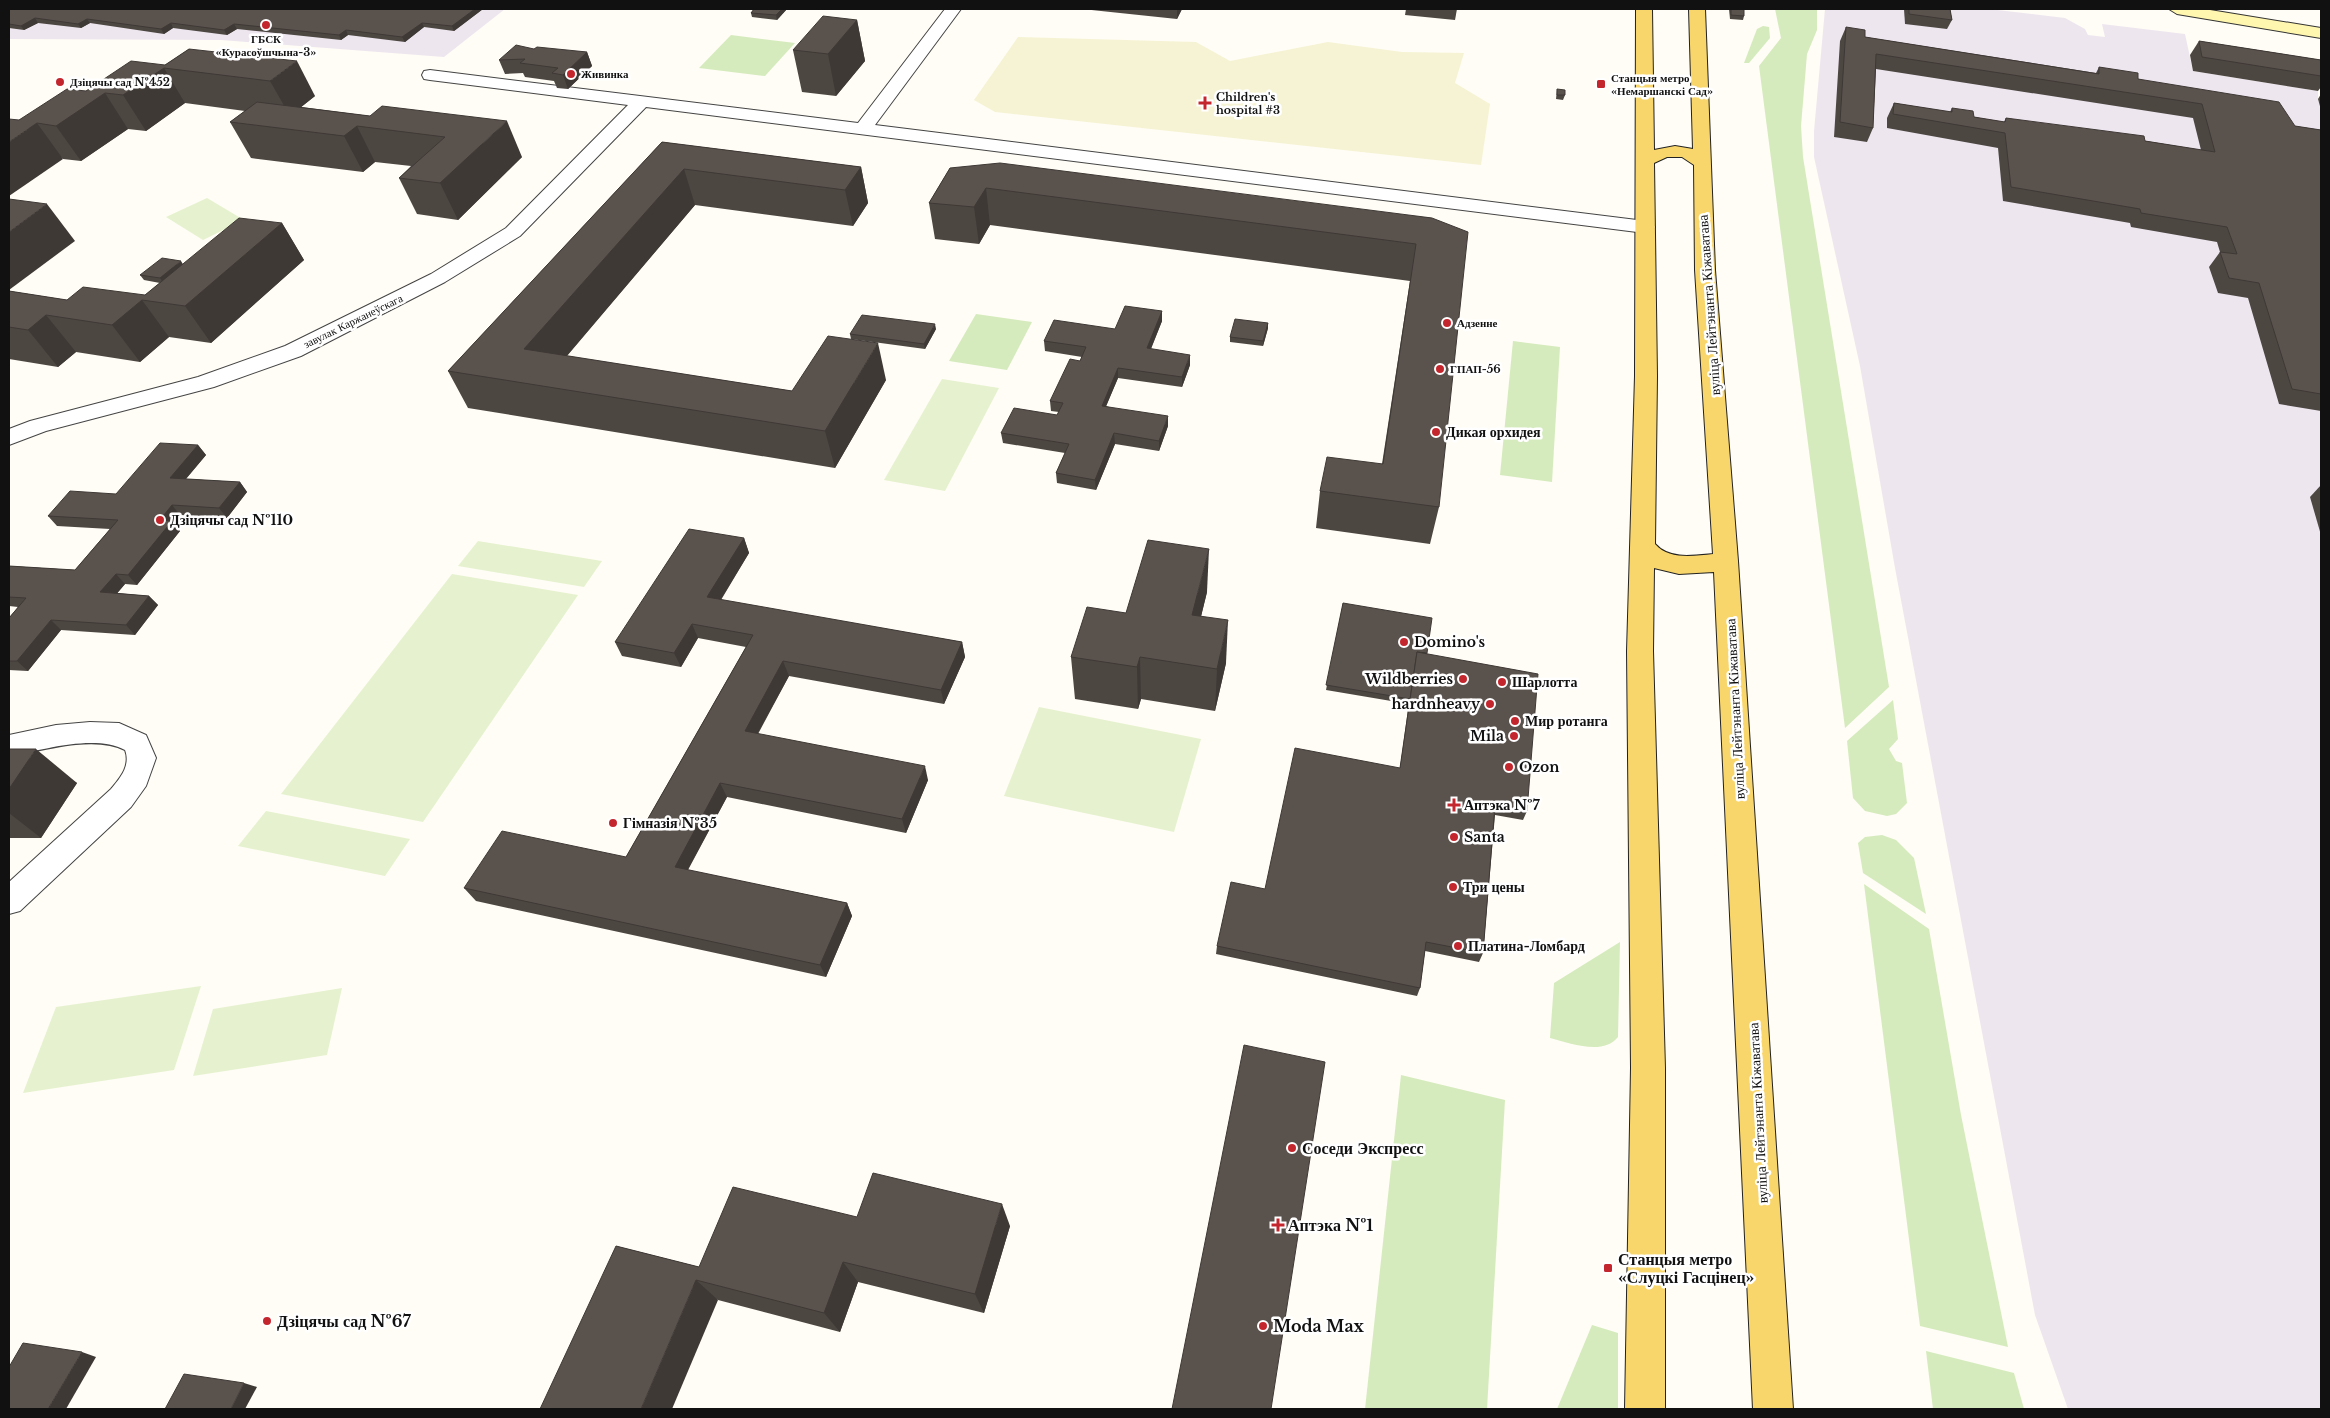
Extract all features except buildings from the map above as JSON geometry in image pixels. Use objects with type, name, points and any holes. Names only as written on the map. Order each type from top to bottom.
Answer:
[{"type":"main road","points":[[1644,9],[1646,376],[1640,651],[1648,1068],[1645,1409]]},
{"type":"main road","name":"вуліца Лейтэнанта Кіжаватава","points":[[1697,9],[1705,270],[1726,561],[1773,1409]]},
{"type":"main road","points":[[2177,9],[2321,33]]},
{"type":"main road","points":[[1645,160],[1657,153],[1673,152],[1695,156],[1702,163]]},
{"type":"main road","points":[[1643,546],[1655,558],[1677,564],[1703,564],[1726,561]]},
{"type":"street","points":[[862,129],[953,9]]},
{"type":"street","points":[[430,75],[1645,227]]},
{"type":"street","name":"завулак Каржанеўскага","points":[[9,438],[38,426],[206,382],[274,358],[292,351],[438,278],[513,232],[641,102]]},
{"type":"street","points":[[9,746],[56,736],[90,733],[118,734],[136,743],[142,758],[136,778],[121,798],[9,900]]},
{"type":"shaded area","points":[[9,9],[505,9],[444,57],[221,40],[9,39]]},
{"type":"shaded area","points":[[1825,9],[1989,9],[2065,18],[2085,29],[2088,35],[2105,37],[2102,24],[2185,34],[2193,71],[2318,91],[2321,110],[2321,1409],[2068,1409],[2035,1315],[1895,568],[1860,366],[1814,157],[1814,131]]},
{"type":"shaded area","points":[[1018,37],[1196,42],[1230,61],[1328,42],[1402,52],[1464,53],[1455,83],[1490,104],[1481,165],[995,112],[974,100]]},
{"type":"green space","points":[[1775,9],[1817,9],[1817,30],[1807,54],[1801,126],[1803,157],[1889,687],[1845,728],[1759,66],[1781,38]]},
{"type":"green space","points":[[1763,26],[1769,27],[1770,38],[1749,63],[1744,63],[1757,29]]},
{"type":"green space","points":[[731,35],[795,43],[765,76],[699,68]]},
{"type":"green space","points":[[207,198],[244,220],[203,240],[166,217]]},
{"type":"green space","points":[[976,314],[1032,322],[1007,370],[949,361]]},
{"type":"green space","points":[[1513,341],[1560,347],[1552,482],[1500,475]]},
{"type":"green space","points":[[942,379],[999,388],[945,491],[884,480]]},
{"type":"green space","points":[[478,541],[602,561],[584,587],[458,566]]},
{"type":"green space","points":[[452,574],[578,595],[423,822],[281,794]]},
{"type":"green space","points":[[1893,700],[1898,739],[1889,749],[1896,761],[1902,763],[1907,803],[1896,814],[1887,816],[1865,811],[1853,798],[1847,741]]},
{"type":"green space","points":[[1039,707],[1201,739],[1174,832],[1004,796]]},
{"type":"green space","points":[[266,811],[410,839],[385,876],[238,846]]},
{"type":"green space","points":[[1882,835],[1896,840],[1914,858],[1926,914],[1863,873],[1858,843],[1865,837]]},
{"type":"green space","points":[[1864,884],[1929,929],[1961,1115],[2008,1347],[1920,1326]]},
{"type":"green space","points":[[1620,942],[1618,1037],[1612,1043],[1595,1047],[1576,1045],[1550,1038],[1554,983]]},
{"type":"green space","points":[[201,986],[174,1070],[23,1093],[56,1007]]},
{"type":"green space","points":[[342,988],[327,1055],[193,1076],[213,1009]]},
{"type":"green space","points":[[1401,1075],[1505,1100],[1487,1409],[1365,1409]]},
{"type":"green space","points":[[1592,1325],[1618,1333],[1618,1409],[1557,1409]]},
{"type":"green space","points":[[1926,1351],[2014,1373],[2024,1409],[1933,1409]]},
{"type":"place","name":"ГБСК «Курасоўшчына-3»","points":[[266,25]]},
{"type":"place","name":"Живинка","points":[[571,74]]},
{"type":"place","name":"Дзіцячы сад №452","points":[[60,82]]},
{"type":"place","name":"Станцыя метро «Немаршанскі Сад»","points":[[1601,84]]},
{"type":"place","name":"Children's hospital #3","points":[[1205,103]]},
{"type":"place","name":"Адзенне","points":[[1447,323]]},
{"type":"place","name":"ГПАП-56","points":[[1440,369]]},
{"type":"place","name":"Дикая орхидея","points":[[1436,432]]},
{"type":"place","name":"Дзіцячы сад №110","points":[[160,520]]},
{"type":"place","name":"Domino's","points":[[1404,642]]},
{"type":"place","name":"Wildberries","points":[[1463,679]]},
{"type":"place","name":"Шарлотта","points":[[1502,682]]},
{"type":"place","name":"hardnheavy","points":[[1490,704]]},
{"type":"place","name":"Мир ротанга","points":[[1515,721]]},
{"type":"place","name":"Mila","points":[[1514,736]]},
{"type":"place","name":"Ozon","points":[[1509,767]]},
{"type":"place","name":"Аптэка №7","points":[[1454,805]]},
{"type":"place","name":"Гімназія №35","points":[[613,823]]},
{"type":"place","name":"Santa","points":[[1454,837]]},
{"type":"place","name":"Три цены","points":[[1453,887]]},
{"type":"place","name":"Платина-Ломбард","points":[[1458,946]]},
{"type":"place","name":"Соседи Экспресс","points":[[1292,1148]]},
{"type":"place","name":"Аптэка №1","points":[[1278,1225]]},
{"type":"place","name":"Станцыя метро «Слуцкі Гасцінец»","points":[[1608,1268]]},
{"type":"place","name":"Дзіцячы сад №67","points":[[267,1321]]},
{"type":"place","name":"Moda Max","points":[[1263,1326]]}]
